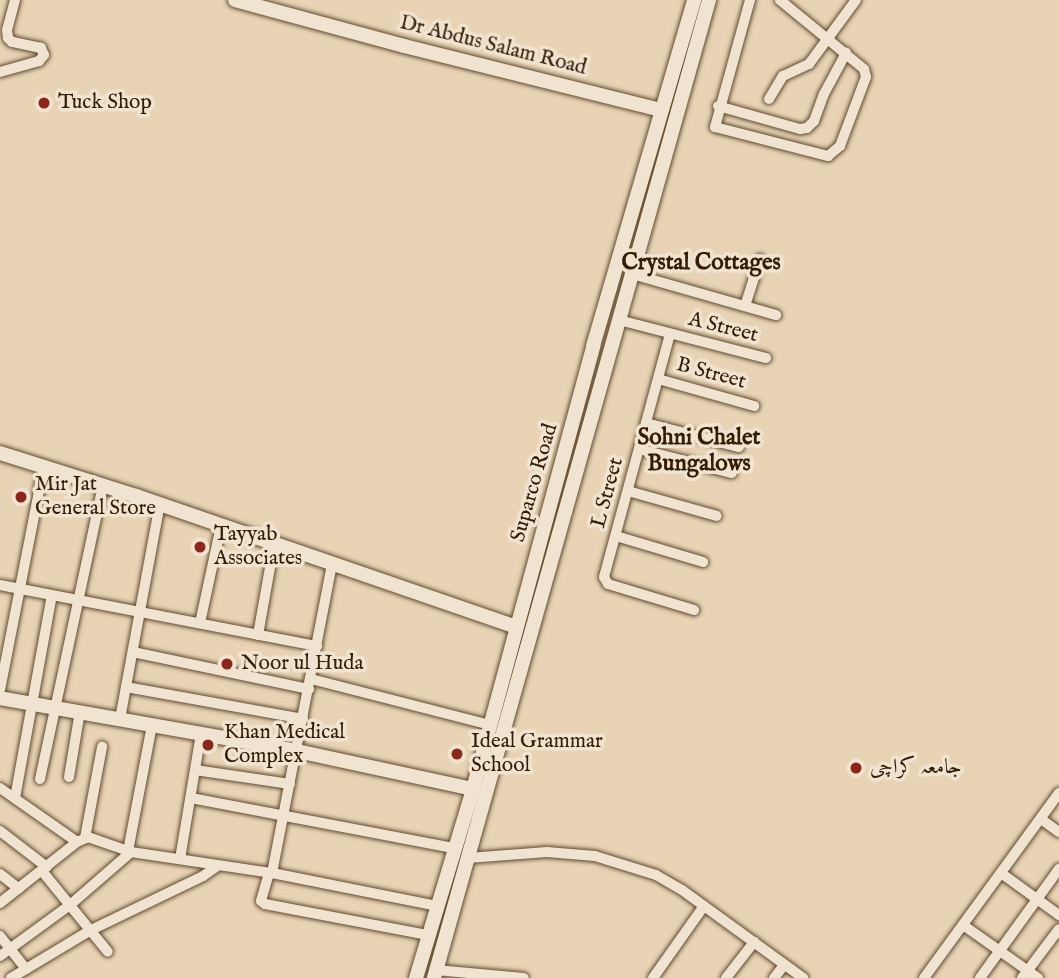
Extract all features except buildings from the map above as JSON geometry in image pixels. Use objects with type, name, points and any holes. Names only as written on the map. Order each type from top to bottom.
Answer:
[{"type":"main road","name":"Dr Abdus Salam Road","points":[[235,0],[404,47],[661,110]]},
{"type":"main road","name":"Suparco Road","points":[[435,974],[468,858],[491,725],[516,627],[694,0]]},
{"type":"main road","name":"Suparco Road","points":[[415,978],[453,848],[473,789],[484,772],[592,413],[709,0]]},
{"type":"main road","points":[[577,410],[592,413]]},
{"type":"main road","points":[[0,453],[160,504],[516,627]]},
{"type":"main road","points":[[0,698],[32,701],[297,751],[473,789]]},
{"type":"main road","points":[[427,939],[443,946]]},
{"type":"street","points":[[0,72],[29,65],[44,55],[41,48],[10,40],[4,29],[15,0]]},
{"type":"street","points":[[750,0],[714,120],[717,130],[828,156],[840,146],[866,77],[862,67],[787,2]]},
{"type":"street","points":[[769,99],[783,76],[809,64],[856,0]]},
{"type":"street","points":[[719,106],[804,129],[814,121],[824,94],[846,53]]},
{"type":"street","points":[[745,306],[760,259]]},
{"type":"street","points":[[632,275],[776,315]]},
{"type":"street","name":"A Street","points":[[619,320],[766,358]]},
{"type":"street","name":"L Street","points":[[670,334],[605,581],[694,610]]},
{"type":"street","name":"B Street","points":[[657,379],[754,406]]},
{"type":"street","points":[[646,422],[739,447]]},
{"type":"street","points":[[639,449],[732,473]]},
{"type":"street","points":[[0,690],[44,467]]},
{"type":"street","points":[[40,779],[58,706],[103,485]]},
{"type":"street","points":[[628,491],[717,516]]},
{"type":"street","points":[[120,719],[160,504]]},
{"type":"street","points":[[200,623],[221,526]]},
{"type":"street","points":[[616,536],[703,562]]},
{"type":"street","points":[[258,635],[274,545]]},
{"type":"street","points":[[332,565],[284,816],[263,903],[427,939]]},
{"type":"street","points":[[0,584],[317,646]]},
{"type":"street","points":[[15,798],[52,595]]},
{"type":"street","points":[[133,652],[310,684],[491,725]]},
{"type":"street","points":[[126,687],[303,719]]},
{"type":"street","points":[[69,777],[80,711]]},
{"type":"street","points":[[0,956],[70,905],[130,851],[152,725]]},
{"type":"street","points":[[180,859],[201,734]]},
{"type":"street","points":[[0,903],[81,840],[102,747]]},
{"type":"street","points":[[195,770],[290,784]]},
{"type":"street","points":[[0,788],[81,840],[102,839],[130,851],[270,873],[436,906]]},
{"type":"street","points":[[926,978],[1059,793]]},
{"type":"street","points":[[191,798],[453,848]]},
{"type":"street","points":[[1041,819],[1059,832]]},
{"type":"street","points":[[0,831],[44,869],[108,952]]},
{"type":"street","points":[[468,858],[547,852],[594,856],[656,875],[704,906],[803,978]]},
{"type":"street","points":[[11,978],[91,930],[203,876],[219,864]]},
{"type":"street","points":[[980,978],[1059,869]]},
{"type":"street","points":[[1001,873],[1059,915]]},
{"type":"street","points":[[0,874],[19,889]]},
{"type":"street","points":[[653,978],[704,906]]},
{"type":"street","points":[[963,925],[999,951],[1024,974],[1038,978]]},
{"type":"street","points":[[1024,974],[1059,929]]},
{"type":"street","points":[[0,936],[26,970]]},
{"type":"street","points":[[726,978],[754,942]]},
{"type":"street","points":[[774,978],[784,965]]},
{"type":"street","points":[[435,974],[524,978]]},
{"type":"place","name":"Tuck Shop","points":[[44,103]]},
{"type":"place","name":"Mir Jat General Store","points":[[21,497]]},
{"type":"place","name":"Tayyab Associates","points":[[200,547]]},
{"type":"place","name":"Noor ul Huda","points":[[227,664]]},
{"type":"place","name":"Khan Medical Complex","points":[[208,745]]},
{"type":"place","name":"Ideal Grammar School","points":[[457,754]]},
{"type":"place","name":"جامعہ کراچی","points":[[856,768]]},
{"type":"district","name":"Crystal Cottages","points":[[701,263]]},
{"type":"district","name":"Sohni Chalet Bungalows","points":[[699,451]]}]
